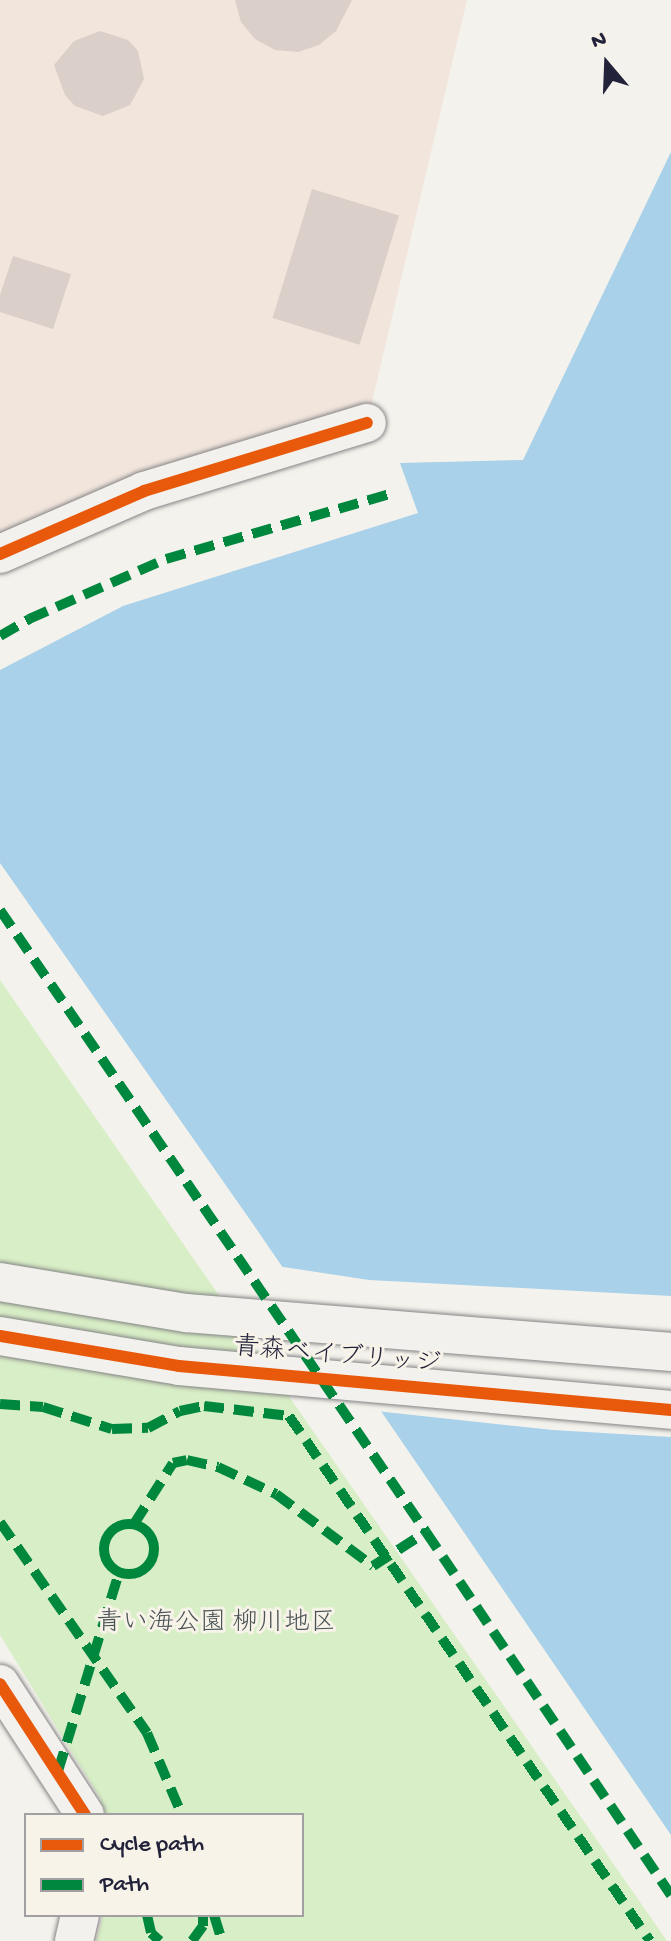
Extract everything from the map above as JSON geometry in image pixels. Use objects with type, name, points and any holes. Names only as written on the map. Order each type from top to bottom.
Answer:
[{"type":"street","points":[[0,554],[144,491],[367,423]]},
{"type":"street","name":"青森ベイブリッジ","points":[[0,1282],[186,1313],[671,1352]]},
{"type":"street","name":"青森ベイブリッジ","points":[[0,1336],[179,1366],[671,1410]]},
{"type":"street","points":[[0,1684],[84,1813]]},
{"type":"street","points":[[74,1941],[80,1917]]},
{"type":"shaded area","points":[[0,0],[467,0],[367,423],[0,554]]},
{"type":"green space","name":"青い海公園 柳川地区","points":[[0,980],[667,1941],[96,1941],[102,1917],[304,1917],[304,1813],[103,1813],[100,1798],[0,1635]]},
{"type":"water","points":[[671,152],[671,1835],[253,1224],[0,863],[0,670],[123,606],[418,513],[400,463],[523,460]]},
{"type":"pier","points":[[277,1266],[369,1280],[671,1296],[671,1437],[553,1430],[376,1411]]},
{"type":"building","points":[[235,0],[352,0],[336,31],[319,45],[298,52],[275,50],[255,39],[241,22]]},
{"type":"building","points":[[100,31],[128,40],[138,51],[144,79],[130,105],[103,116],[75,106],[65,95],[54,65],[74,41]]},
{"type":"building","points":[[312,189],[399,216],[360,345],[273,318]]},
{"type":"building","points":[[13,256],[71,274],[53,329],[0,312],[0,295]]},
{"type":"marked path","points":[[0,636],[29,619],[166,559],[390,494]]},
{"type":"marked path","points":[[0,910],[426,1532]]},
{"type":"marked path","points":[[0,1404],[43,1407],[112,1429],[148,1428],[180,1411],[204,1406],[289,1416],[650,1941]]},
{"type":"marked path","points":[[134,1524],[173,1463],[187,1460],[218,1467],[276,1494],[373,1566],[426,1532],[671,1895]]},
{"type":"marked path","points":[[0,1522],[147,1733],[181,1813]]},
{"type":"marked path","points":[[129,1524],[147,1531],[154,1549],[147,1567],[129,1574],[111,1567],[104,1549],[111,1531],[129,1524]]},
{"type":"marked path","points":[[58,1771],[119,1573]]},
{"type":"marked path","points":[[147,1917],[151,1933],[160,1941]]},
{"type":"marked path","points":[[192,1941],[203,1926],[203,1917]]},
{"type":"marked path","points":[[215,1917],[222,1941]]},
{"type":"cycle path","points":[[0,554],[144,491],[367,423]]},
{"type":"cycle path","points":[[0,1336],[179,1366],[671,1410]]},
{"type":"cycle path","points":[[0,1684],[84,1813]]}]
